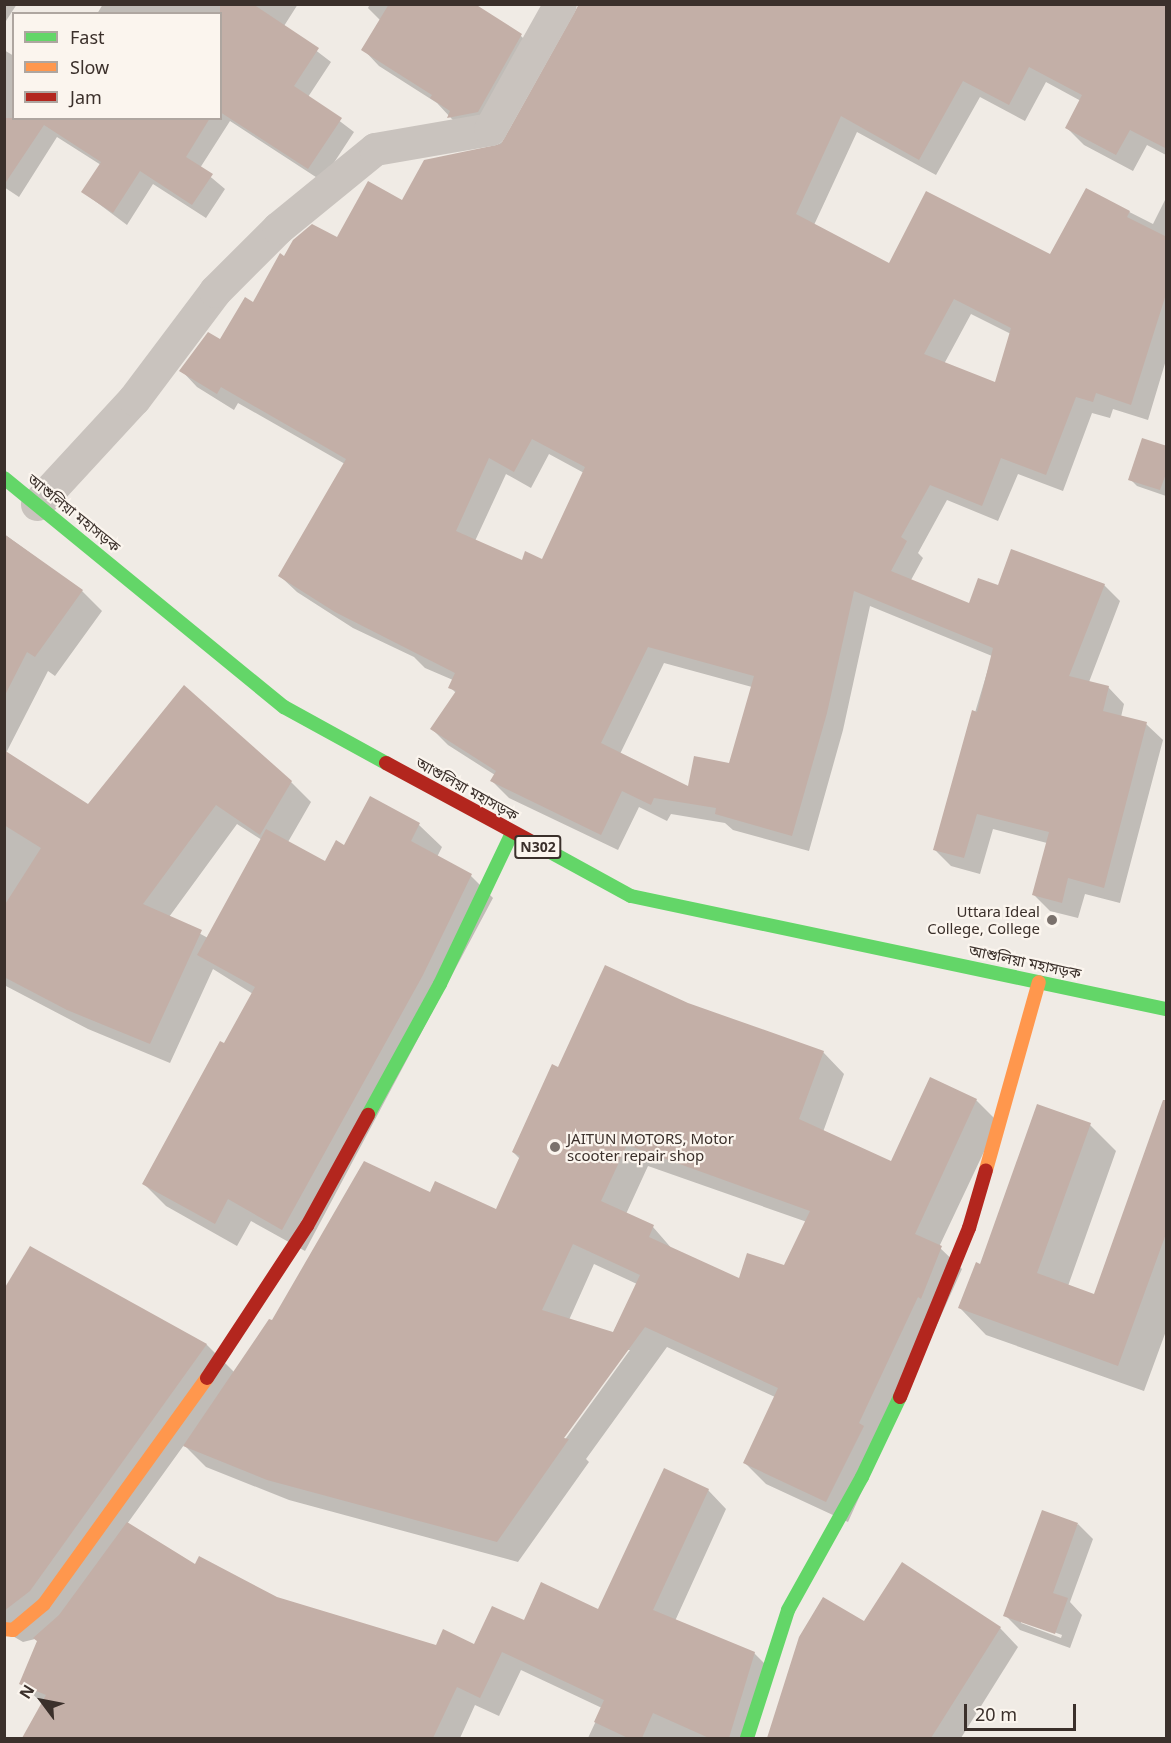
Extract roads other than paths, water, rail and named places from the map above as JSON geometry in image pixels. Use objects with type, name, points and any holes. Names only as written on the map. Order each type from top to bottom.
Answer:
[{"type":"main road","name":"আশুলিয়া মহাসড়ক","points":[[4,478],[284,707],[631,896],[1167,1009]]},
{"type":"main road","points":[[4,1629],[13,1630],[44,1604],[185,1412],[300,1236],[440,984],[512,833]]},
{"type":"main road","points":[[747,1738],[788,1610],[862,1477],[920,1354],[969,1228],[1040,982]]},
{"type":"street","points":[[37,504],[134,399],[215,291],[295,214],[375,149],[490,129],[560,4]]},
{"type":"place","name":"Uttara Ideal College, College","points":[[1052,920]]},
{"type":"place","name":"JAITUN MOTORS, Motor scooter repair shop","points":[[555,1147]]}]
